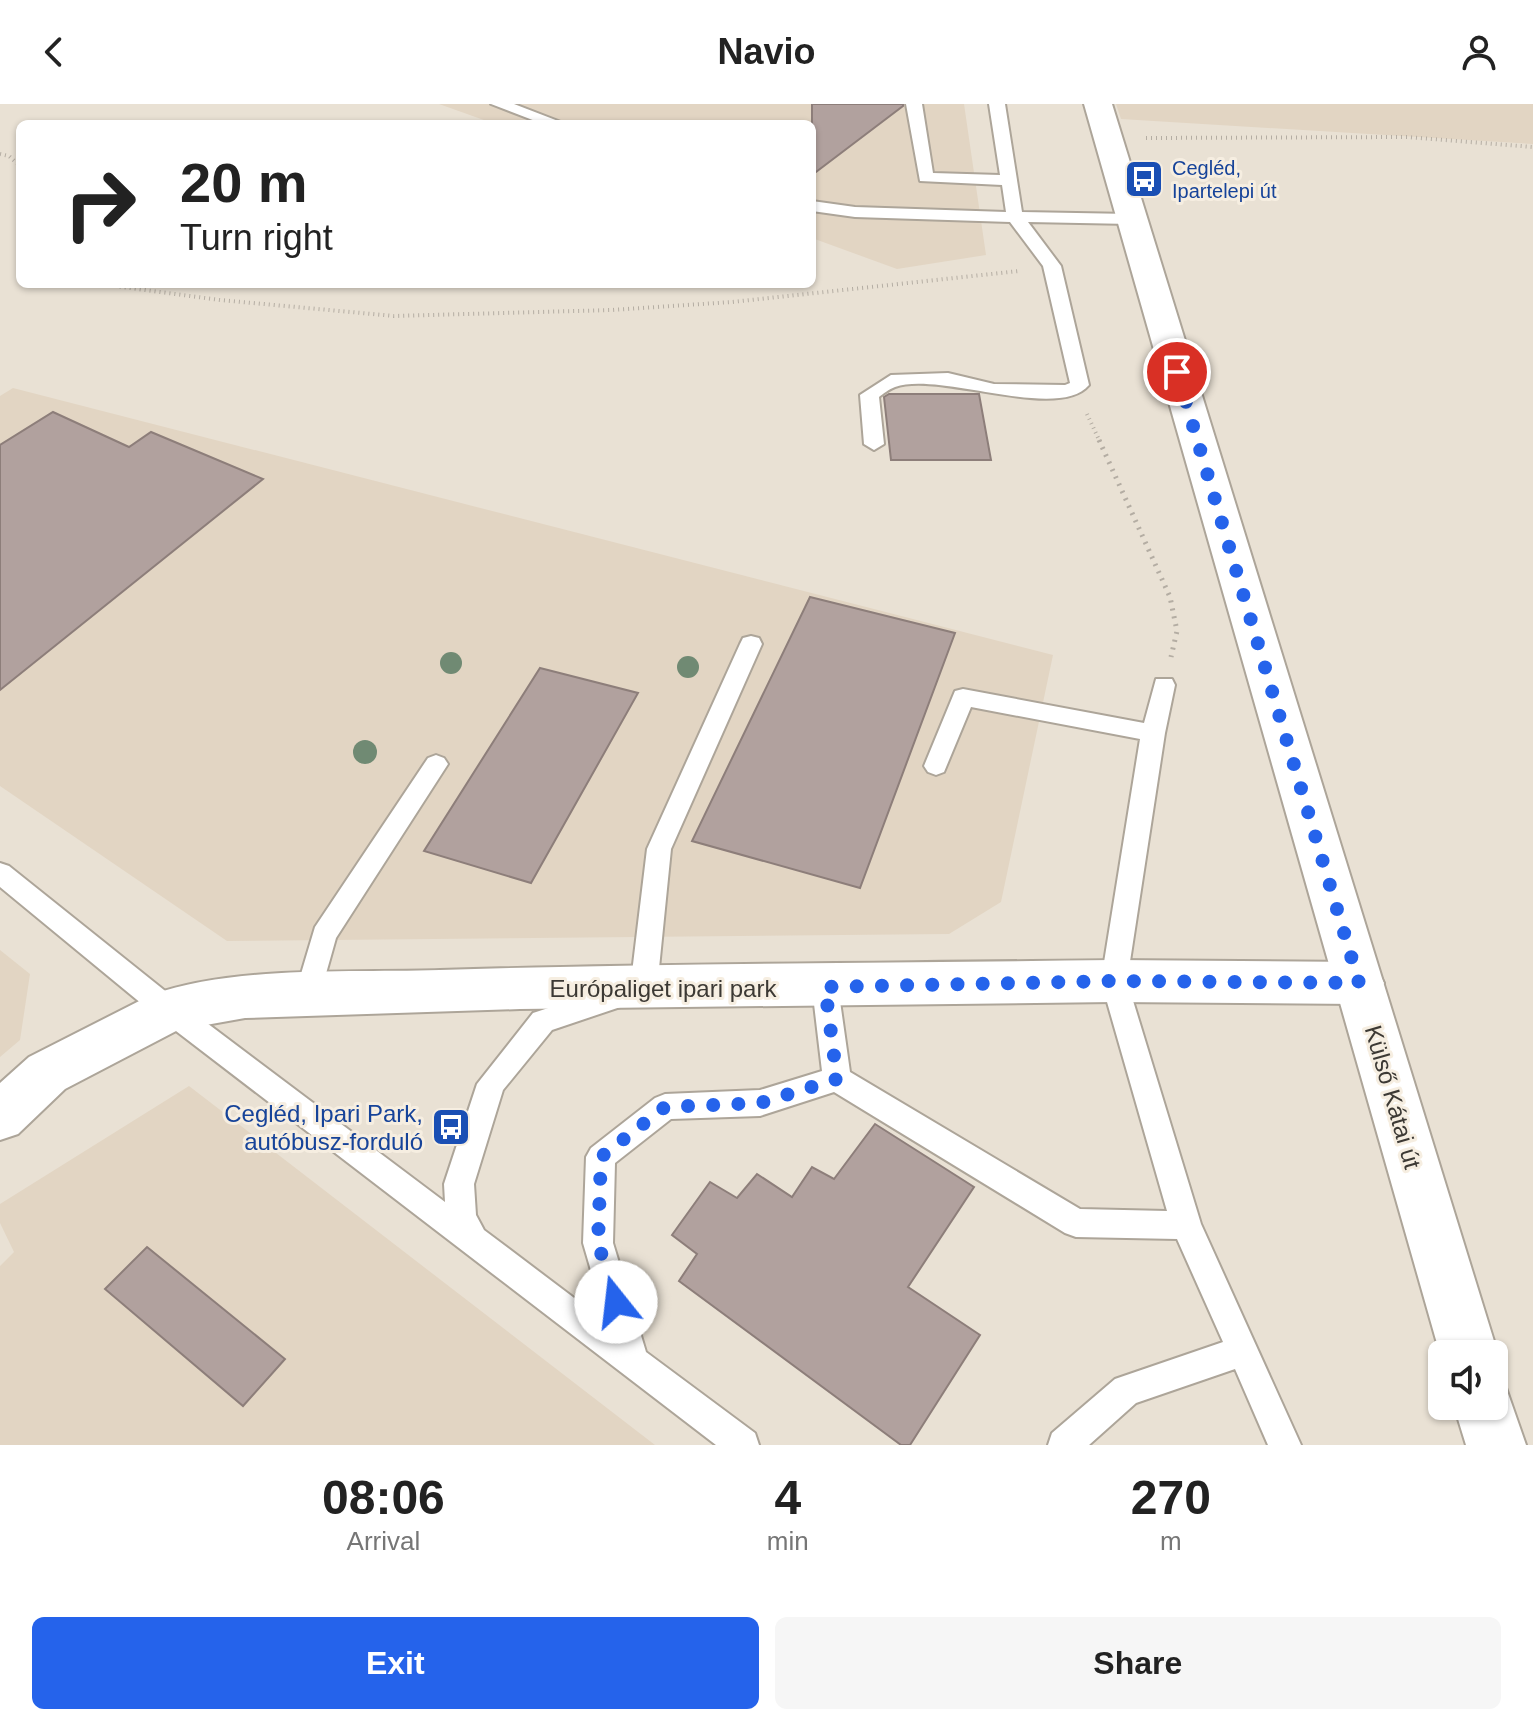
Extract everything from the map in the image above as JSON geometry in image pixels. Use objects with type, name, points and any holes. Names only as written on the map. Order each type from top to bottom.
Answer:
[{"type":"main road","name":"Külső Kátai út","points":[[1103,121],[1465,1340]]},
{"type":"main road","name":"Európaliget ipari park","points":[[0,1117],[47,1073],[169,1010],[245,997],[1114,981],[1359,983]]},
{"type":"main road","points":[[1488,1420],[1496,1445]]},
{"type":"lane","points":[[499,104],[546,120]]},
{"type":"lane","points":[[914,104],[926,178],[1009,180]]},
{"type":"lane","points":[[874,444],[869,395],[891,381],[948,379],[994,390],[1068,391],[1080,385],[1052,266],[1015,217],[997,104]]},
{"type":"lane","points":[[816,207],[855,212],[1131,219]]},
{"type":"lane","points":[[473,1240],[461,1217],[459,1184],[491,1084],[543,1021],[644,988],[659,849],[751,644]]},
{"type":"lane","points":[[1164,685],[1153,733],[1114,981],[1186,1225],[1285,1445]]},
{"type":"lane","points":[[936,766],[963,697],[1153,733]]},
{"type":"lane","points":[[308,994],[324,935],[436,764]]},
{"type":"lane","points":[[0,873],[169,1010],[743,1445]]},
{"type":"lane","points":[[825,987],[837,1079]]},
{"type":"lane","points":[[633,1361],[598,1243],[601,1157],[665,1107],[760,1103],[837,1079],[1076,1223],[1186,1225]]},
{"type":"lane","points":[[1064,1445],[1126,1390],[1242,1351]]},
{"type":"path","points":[[1103,121],[1533,147]]},
{"type":"path","points":[[130,288],[220,300],[394,316],[612,310],[732,302],[946,281],[1052,266]]},
{"type":"path","points":[[1075,388],[1170,597],[1177,631],[1164,685]]},
{"type":"shaded area","points":[[439,104],[964,104],[986,255],[897,269],[816,239],[816,120],[484,120]]},
{"type":"shaded area","points":[[1116,104],[1533,104],[1533,144],[1121,119]]},
{"type":"shaded area","points":[[13,388],[1053,655],[1001,902],[949,934],[227,941],[0,786],[0,396]]},
{"type":"shaded area","points":[[0,950],[30,974],[20,1040],[0,1057]]},
{"type":"shaded area","points":[[189,1086],[655,1445],[0,1445],[0,1266],[14,1252],[0,1223],[0,1204]]},
{"type":"building","points":[[812,104],[903,104],[816,172],[816,120],[812,120]]},
{"type":"building","points":[[889,394],[979,394],[991,460],[891,460],[884,397]]},
{"type":"building","points":[[53,412],[129,447],[151,432],[263,479],[0,690],[0,445]]},
{"type":"building","points":[[810,597],[955,633],[860,888],[692,841]]},
{"type":"building","points":[[540,668],[638,693],[531,883],[424,851]]},
{"type":"building","points":[[875,1124],[974,1187],[908,1287],[980,1335],[910,1445],[901,1445],[679,1281],[697,1254],[672,1235],[710,1182],[737,1198],[757,1174],[792,1197],[812,1167],[834,1179]]},
{"type":"building","points":[[147,1247],[285,1359],[243,1406],[105,1289]]},
{"type":"place","name":"Cegléd, Ipartelepi út","points":[[1144,179]]},
{"type":"place","name":"Cegléd, Ipari Park, autóbusz-forduló","points":[[451,1127]]},
{"type":"route","points":[[616,1302],[598,1243],[601,1157],[665,1107],[760,1103],[837,1079],[825,987],[1114,981],[1359,983],[1177,372]]}]
